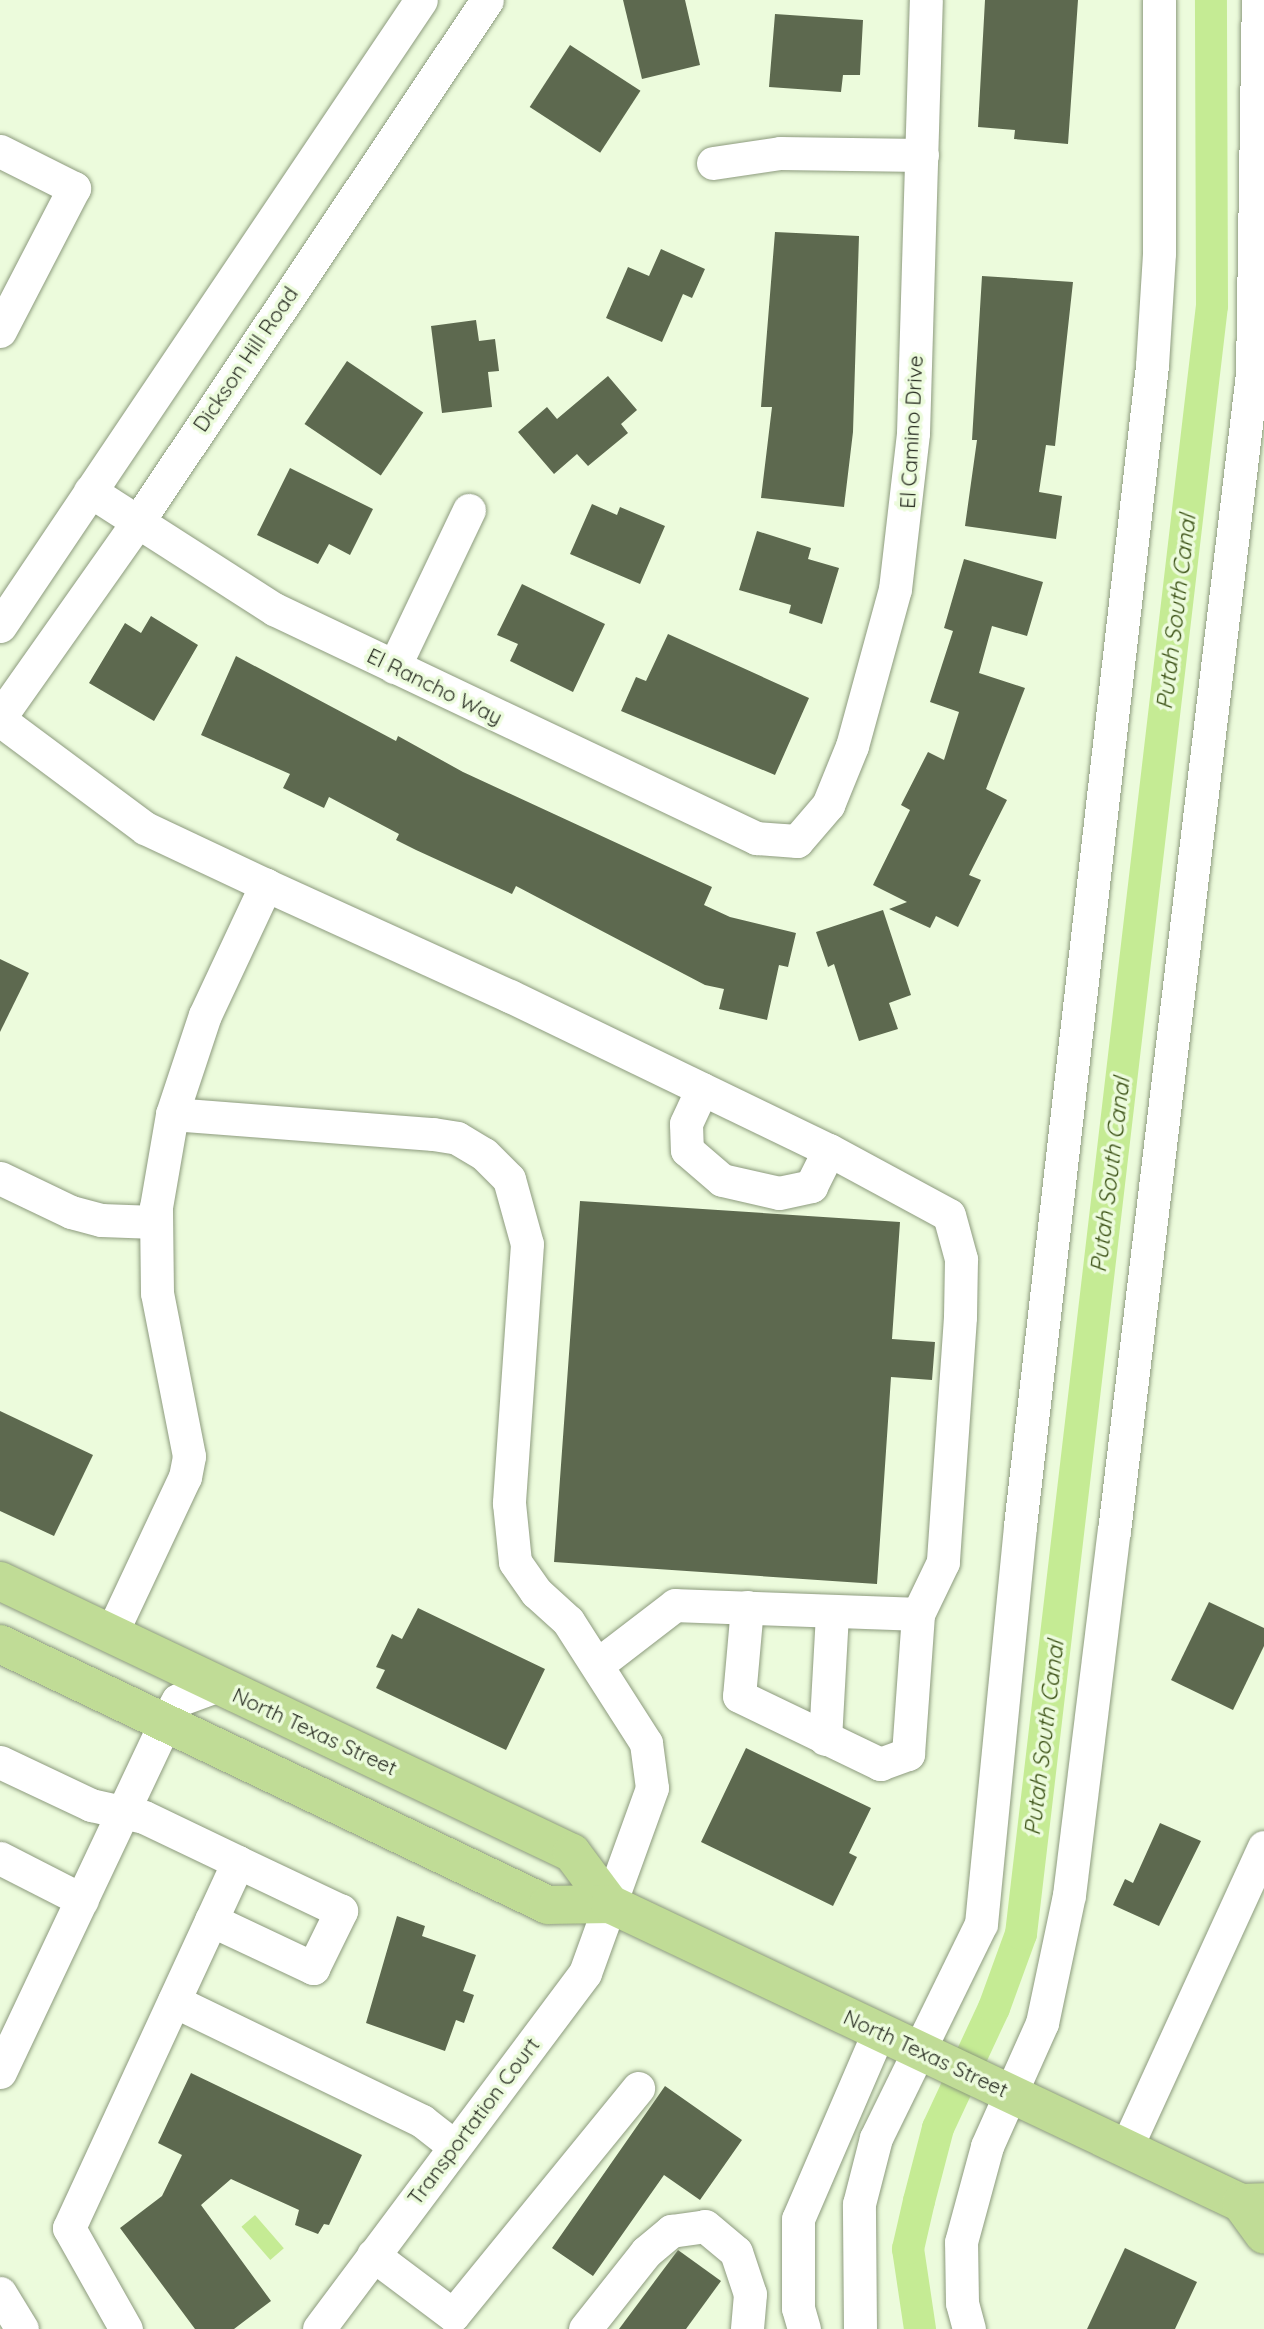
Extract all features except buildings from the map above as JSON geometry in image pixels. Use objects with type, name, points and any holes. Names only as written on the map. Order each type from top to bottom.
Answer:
[{"type":"main road","name":"North Texas Street","points":[[0,1581],[572,1853],[610,1904]]},
{"type":"main road","name":"North Texas Street","points":[[0,1644],[548,1905],[610,1904],[1126,2148],[1253,2202],[1264,2235]]},
{"type":"street","points":[[0,625],[421,0]]},
{"type":"street","name":"Dickson Hill Road","points":[[0,718],[137,523],[487,0]]},
{"type":"street","name":"El Camino Drive","points":[[797,841],[828,805],[852,746],[895,589],[913,433],[926,0]]},
{"type":"street","points":[[860,2329],[859,2204],[876,2138],[931,2056],[981,1924],[1020,1526],[1152,365],[1159,253],[1159,0]]},
{"type":"street","points":[[969,2329],[962,2303],[961,2242],[987,2146],[998,2088],[1042,2023],[1069,1895],[1247,414],[1256,262],[1258,0]]},
{"type":"street","points":[[0,151],[74,188],[0,331]]},
{"type":"street","points":[[713,163],[780,153],[922,155]]},
{"type":"street","name":"El Rancho Way","points":[[90,491],[274,609],[756,838],[797,841]]},
{"type":"street","points":[[394,667],[469,510]]},
{"type":"street","points":[[0,718],[145,828],[829,1150],[949,1215],[961,1259],[943,1562],[918,1614],[908,1754],[880,1764],[739,1696],[747,1607]]},
{"type":"street","points":[[111,1634],[185,1477],[189,1456],[188,1432],[160,1316],[155,1222],[172,1114],[205,1015],[266,885]]},
{"type":"street","points":[[702,1089],[686,1124],[687,1150],[722,1180],[779,1193],[811,1186],[829,1150]]},
{"type":"street","name":"Transportation Court","points":[[172,1114],[457,1138],[484,1154],[509,1179],[527,1244],[508,1534],[527,1582],[568,1621],[598,1664],[646,1743],[652,1787],[585,1973],[319,2329]]},
{"type":"street","points":[[0,1178],[71,1212],[101,1220],[155,1222]]},
{"type":"street","points":[[598,1664],[675,1605],[747,1607],[832,1615],[918,1614]]},
{"type":"street","points":[[825,1739],[832,1615]]},
{"type":"street","points":[[0,2072],[178,1700],[219,1685]]},
{"type":"street","points":[[0,1762],[91,1805],[123,1812],[238,1862],[341,1911],[313,1968],[211,1920]]},
{"type":"street","points":[[1126,2148],[1264,1847]]},
{"type":"street","points":[[0,1858],[82,1900]]},
{"type":"street","points":[[126,2329],[69,2228],[238,1862]]},
{"type":"street","points":[[174,2001],[422,2121],[454,2146]]},
{"type":"street","points":[[804,2329],[798,2308],[797,2219],[879,2031]]},
{"type":"street","points":[[373,2255],[456,2324],[638,2088]]},
{"type":"street","points":[[584,2329],[646,2252],[671,2231],[705,2227],[736,2252],[750,2294],[747,2329]]},
{"type":"street","points":[[0,2293],[22,2329]]},
{"type":"shaded area","points":[[255,2215],[284,2248],[270,2260],[241,2227]]},
{"type":"waterway","name":"Putah South Canal","points":[[920,2329],[908,2249],[919,2201],[938,2128],[994,2008],[1021,1934],[1212,306],[1211,0]]}]
